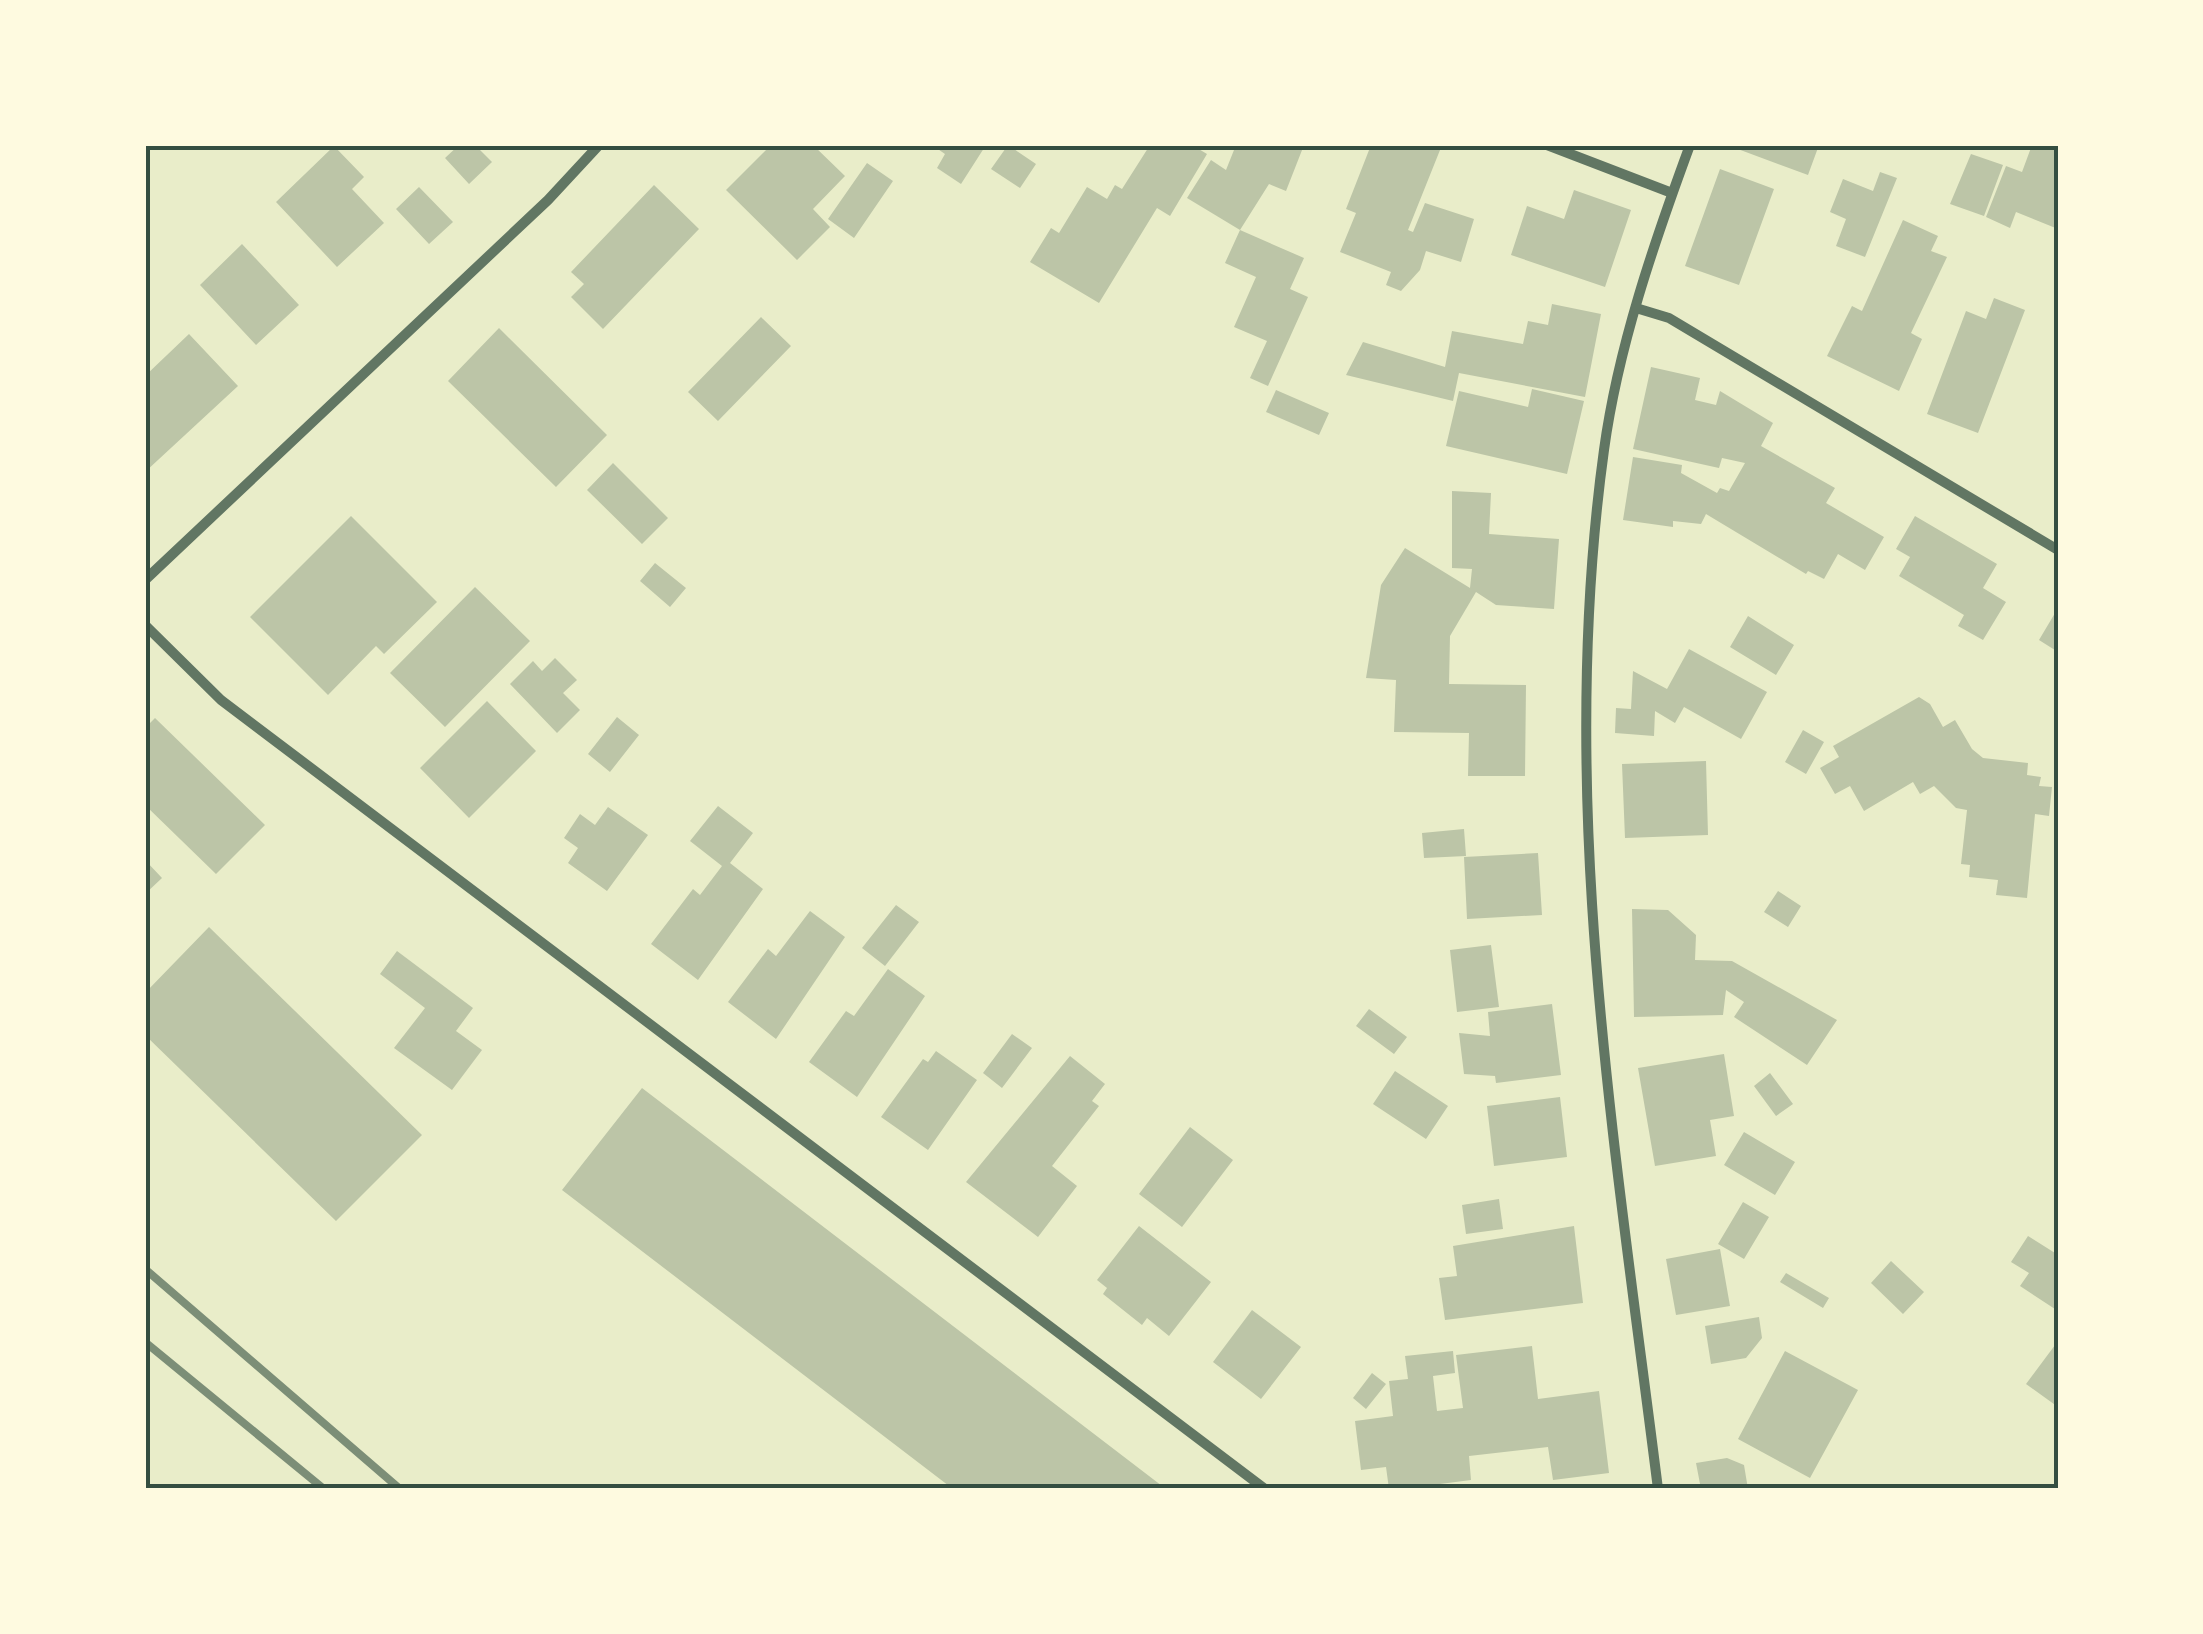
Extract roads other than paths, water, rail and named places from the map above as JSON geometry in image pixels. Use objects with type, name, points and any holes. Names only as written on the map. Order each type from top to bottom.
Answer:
[{"type":"street","points":[[145,580],[548,200],[598,145]]},
{"type":"street","points":[[1546,145],[1672,193]]},
{"type":"street","points":[[1658,1489],[1595,990],[1585,679],[1604,450],[1636,308],[1690,145]]},
{"type":"street","points":[[1636,308],[1669,318],[2058,550]]},
{"type":"street","points":[[145,625],[221,700],[1266,1489]]},
{"type":"railway","points":[[145,1269],[400,1489]]},
{"type":"railway","points":[[145,1342],[324,1489]]}]
